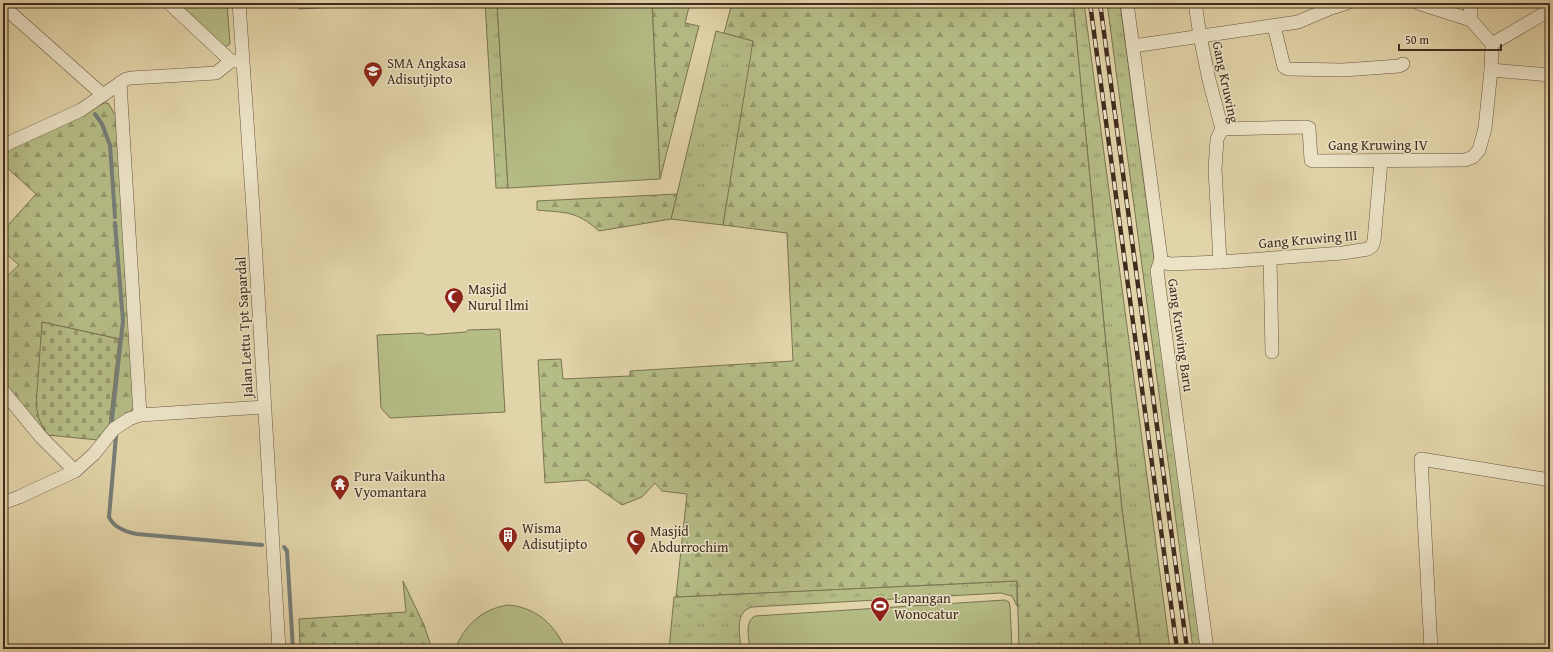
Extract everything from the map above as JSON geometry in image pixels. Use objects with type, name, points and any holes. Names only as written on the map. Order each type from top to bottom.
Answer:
[{"type":"street","points":[[3,147],[81,110],[120,83],[131,78],[216,73],[236,61],[169,3]]},
{"type":"street","name":"Jalan Lettu Tpt Sapardal","points":[[239,3],[236,61],[253,209],[279,649]]},
{"type":"street","name":"Gang Kruwing Baru","points":[[1127,3],[1161,259],[1157,271],[1207,649]]},
{"type":"street","name":"Gang Kruwing","points":[[1195,3],[1200,36],[1214,102],[1222,128],[1218,139],[1215,169],[1220,262]]},
{"type":"street","points":[[1133,46],[1298,22],[1347,3]]},
{"type":"street","points":[[1418,3],[1470,20],[1492,44],[1550,10]]},
{"type":"street","points":[[1470,3],[1470,20]]},
{"type":"street","points":[[3,6],[103,95]]},
{"type":"street","points":[[1274,26],[1284,67],[1288,69],[1343,70],[1399,66],[1403,64]]},
{"type":"street","name":"Gang Kruwing IV","points":[[1222,128],[1309,128],[1311,160],[1313,161],[1465,160],[1473,157],[1479,150],[1484,128],[1491,70],[1492,44]]},
{"type":"street","points":[[1491,70],[1550,75]]},
{"type":"street","points":[[120,83],[140,415]]},
{"type":"street","name":"Gang Kruwing III","points":[[1161,259],[1170,264],[1220,262],[1344,253],[1368,249],[1372,246],[1374,241],[1381,161]]},
{"type":"street","points":[[1270,258],[1272,352]]},
{"type":"street","points":[[3,391],[41,437],[76,471]]},
{"type":"street","points":[[3,503],[76,471],[94,454],[114,429],[129,419],[140,415],[264,408]]},
{"type":"street","points":[[1431,649],[1421,459],[1550,480]]},
{"type":"green space","points":[[177,3],[227,3],[230,44],[225,47],[221,46]]},
{"type":"green space","points":[[299,3],[351,3],[352,6],[299,9]]},
{"type":"green space","points":[[485,3],[497,3],[508,188],[496,188]]},
{"type":"green space","points":[[497,3],[652,3],[660,179],[508,188]]},
{"type":"green space","points":[[652,3],[690,3],[685,23],[699,26],[660,179]]},
{"type":"green space","points":[[732,3],[1073,3],[1122,510],[1141,649],[1019,649],[1017,581],[676,597],[687,494],[662,491],[655,483],[642,497],[622,505],[587,480],[545,483],[538,360],[561,359],[563,379],[630,376],[630,371],[793,361],[787,233],[723,225],[753,41],[724,33]]},
{"type":"green space","points":[[1073,3],[1084,3],[1170,649],[1141,649],[1122,510]]},
{"type":"green space","points":[[1107,3],[1120,3],[1203,649],[1193,649]]},
{"type":"green space","points":[[716,31],[754,41],[723,225],[671,219]]},
{"type":"green space","points":[[104,103],[108,103],[117,118],[134,407],[129,414],[109,425],[119,339],[42,322],[39,419],[47,435],[3,385],[3,280],[19,265],[3,251],[3,231],[36,194],[3,164],[3,153]]},
{"type":"green space","points":[[677,194],[671,219],[599,231],[591,224],[576,216],[563,212],[537,210],[537,201]]},
{"type":"green space","points":[[42,322],[119,339],[109,425],[98,440],[47,435],[39,419],[36,406]]},
{"type":"green space","points":[[500,329],[505,412],[390,418],[381,408],[377,335],[422,333],[427,335],[466,332],[468,330]]},
{"type":"green space","points":[[403,581],[424,625],[432,649],[300,649],[299,619],[406,612]]},
{"type":"green space","points":[[1017,581],[1017,606],[1012,596],[1001,593],[752,607],[746,610],[740,619],[739,630],[741,649],[669,649],[674,597]]},
{"type":"green space","name":"Lapangan Wonocatur","points":[[1005,600],[1009,602],[1010,606],[1012,649],[750,649],[748,626],[749,622],[755,616]]},
{"type":"green space","points":[[508,605],[527,609],[543,618],[556,632],[565,649],[455,649],[459,640],[469,626],[482,614]]},
{"type":"waterway","points":[[95,114],[102,124],[110,145],[115,217]]},
{"type":"waterway","points":[[113,424],[112,419],[123,321],[115,223]]},
{"type":"waterway","points":[[116,436],[109,517],[117,527],[137,534],[262,545]]},
{"type":"waterway","points":[[284,547],[287,551],[293,649]]},
{"type":"railway","points":[[1090,3],[1177,649]]},
{"type":"railway","points":[[1100,3],[1187,649]]},
{"type":"place","name":"SMA Angkasa Adisutjipto","points":[[373,88]]},
{"type":"place","name":"Masjid Nurul Ilmi","points":[[454,314]]},
{"type":"place","name":"Pura Vaikuntha Vyomantara","points":[[340,501]]},
{"type":"place","name":"Wisma Adisutjipto","points":[[508,553]]},
{"type":"place","name":"Masjid Abdurrochim","points":[[636,556]]},
{"type":"place","name":"Lapangan Wonocatur","points":[[880,623]]}]
